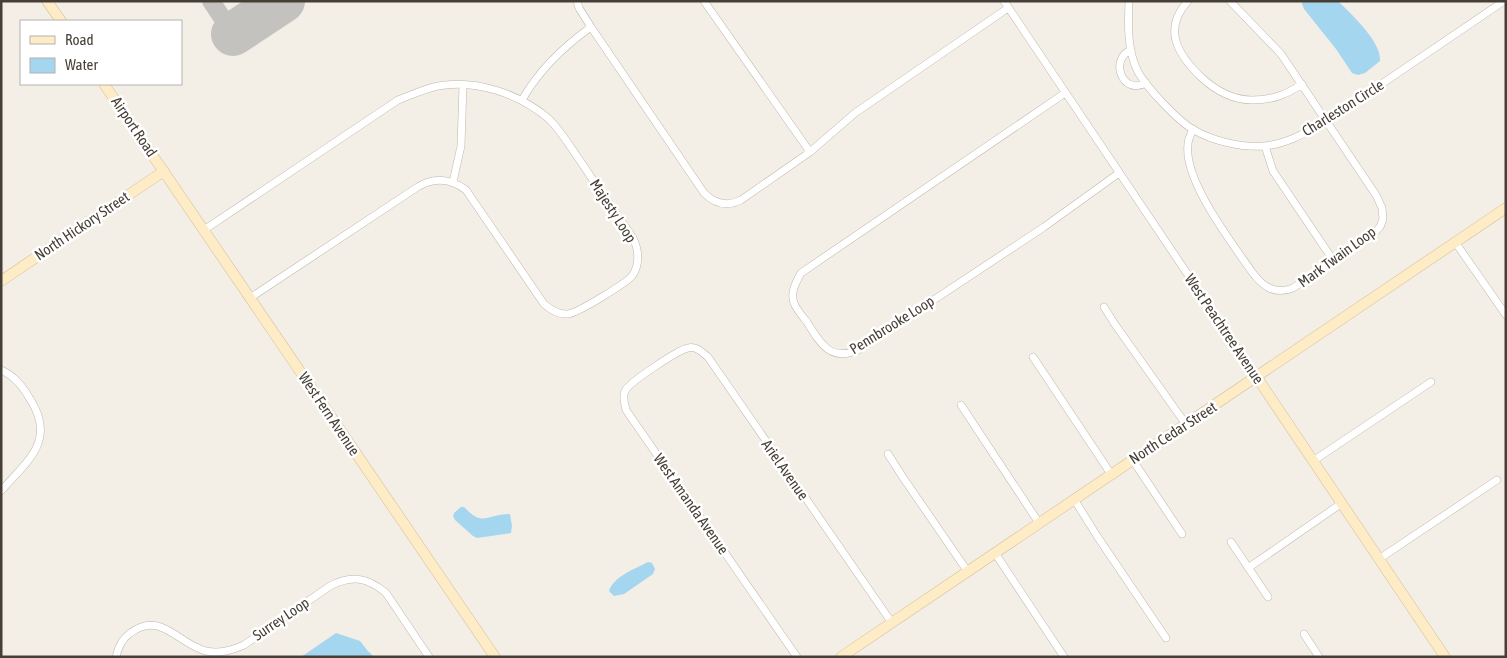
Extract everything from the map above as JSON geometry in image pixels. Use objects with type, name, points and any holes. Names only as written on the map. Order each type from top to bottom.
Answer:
[{"type":"street","points":[[47,1],[60,20]]},
{"type":"street","points":[[577,1],[579,8],[591,27],[711,199],[724,204],[736,203],[810,152],[855,113],[1008,8]]},
{"type":"street","points":[[704,1],[810,152]]},
{"type":"street","name":"West Peachtree Avenue","points":[[1004,1],[1445,657]]},
{"type":"street","name":"Charleston Circle","points":[[1129,1],[1128,32],[1131,50],[1138,71],[1146,83],[1193,130],[1230,142],[1252,146],[1265,146],[1288,141],[1305,134],[1504,1]]},
{"type":"street","points":[[1188,1],[1181,9],[1176,22],[1175,39],[1180,54],[1188,64],[1216,89],[1230,97],[1250,100],[1274,99],[1289,93],[1302,84]]},
{"type":"street","name":"Mark Twain Loop","points":[[1193,130],[1188,143],[1188,157],[1193,176],[1213,214],[1260,282],[1269,289],[1278,292],[1293,288],[1380,227],[1383,219],[1382,208],[1376,195],[1327,121],[1281,54],[1230,1]]},
{"type":"street","points":[[522,100],[549,62],[591,27]]},
{"type":"street","points":[[1131,50],[1123,56],[1119,70],[1124,80],[1134,86],[1146,83]]},
{"type":"street","name":"Airport Road","points":[[105,85],[164,171]]},
{"type":"street","points":[[250,298],[423,183],[441,180],[453,182],[461,146],[463,85]]},
{"type":"street","name":"Majesty Loop","points":[[204,230],[398,100],[440,86],[463,85],[501,92],[522,100],[549,120],[560,132],[633,238],[638,253],[637,262],[631,276],[579,312],[568,314],[552,310],[537,295],[466,190],[453,182]]},
{"type":"street","name":"Pennbrooke Loop","points":[[1065,92],[801,273],[795,283],[794,303],[820,342],[837,354],[848,355],[858,350],[1044,227],[1120,173]]},
{"type":"street","points":[[1265,146],[1273,171],[1333,260]]},
{"type":"street","name":"West Fern Avenue","points":[[164,171],[495,657]]},
{"type":"street","name":"North Hickory Street","points":[[1,280],[164,171]]},
{"type":"street","name":"North Cedar Street","points":[[840,657],[1506,208]]},
{"type":"street","points":[[1455,242],[1506,316]]},
{"type":"street","points":[[1104,307],[1185,424]]},
{"type":"street","name":"Ariel Avenue","points":[[665,360],[687,348],[701,350],[708,357],[892,623]]},
{"type":"street","points":[[1033,357],[1111,474]]},
{"type":"street","name":"West Amanda Avenue","points":[[665,360],[629,384],[623,398],[626,410],[797,657]]},
{"type":"street","points":[[1,370],[12,376],[26,392],[39,415],[42,431],[32,457],[1,491]]},
{"type":"street","points":[[1313,461],[1431,382]]},
{"type":"street","points":[[961,405],[1040,523]]},
{"type":"street","points":[[888,454],[968,572]]},
{"type":"street","points":[[1132,459],[1182,534]]},
{"type":"street","points":[[1379,559],[1497,480]]},
{"type":"street","points":[[1074,499],[1166,638]]},
{"type":"street","points":[[1248,568],[1342,503]]},
{"type":"street","points":[[1232,542],[1268,597]]},
{"type":"street","points":[[996,553],[1064,657]]},
{"type":"street","name":"Surrey Loop","points":[[116,657],[125,637],[134,630],[149,625],[160,626],[197,648],[221,652],[233,650],[330,586],[341,581],[353,579],[365,580],[376,585],[386,593],[429,657]]},
{"type":"street","points":[[1304,634],[1319,657]]},
{"type":"water","points":[[1301,1],[1338,1],[1371,37],[1376,45],[1380,61],[1365,73],[1358,75],[1352,73],[1336,49],[1304,9]]},
{"type":"water","points":[[461,507],[464,507],[476,517],[481,518],[510,514],[511,533],[477,538],[473,536],[453,516]]},
{"type":"water","points":[[648,562],[652,563],[655,569],[653,574],[624,594],[614,596],[609,591],[620,577]]},
{"type":"water","points":[[336,633],[360,641],[374,657],[301,657]]},
{"type":"taxiway","points":[[211,1],[233,34]]},
{"type":"runway","points":[[233,34],[283,1]]}]
